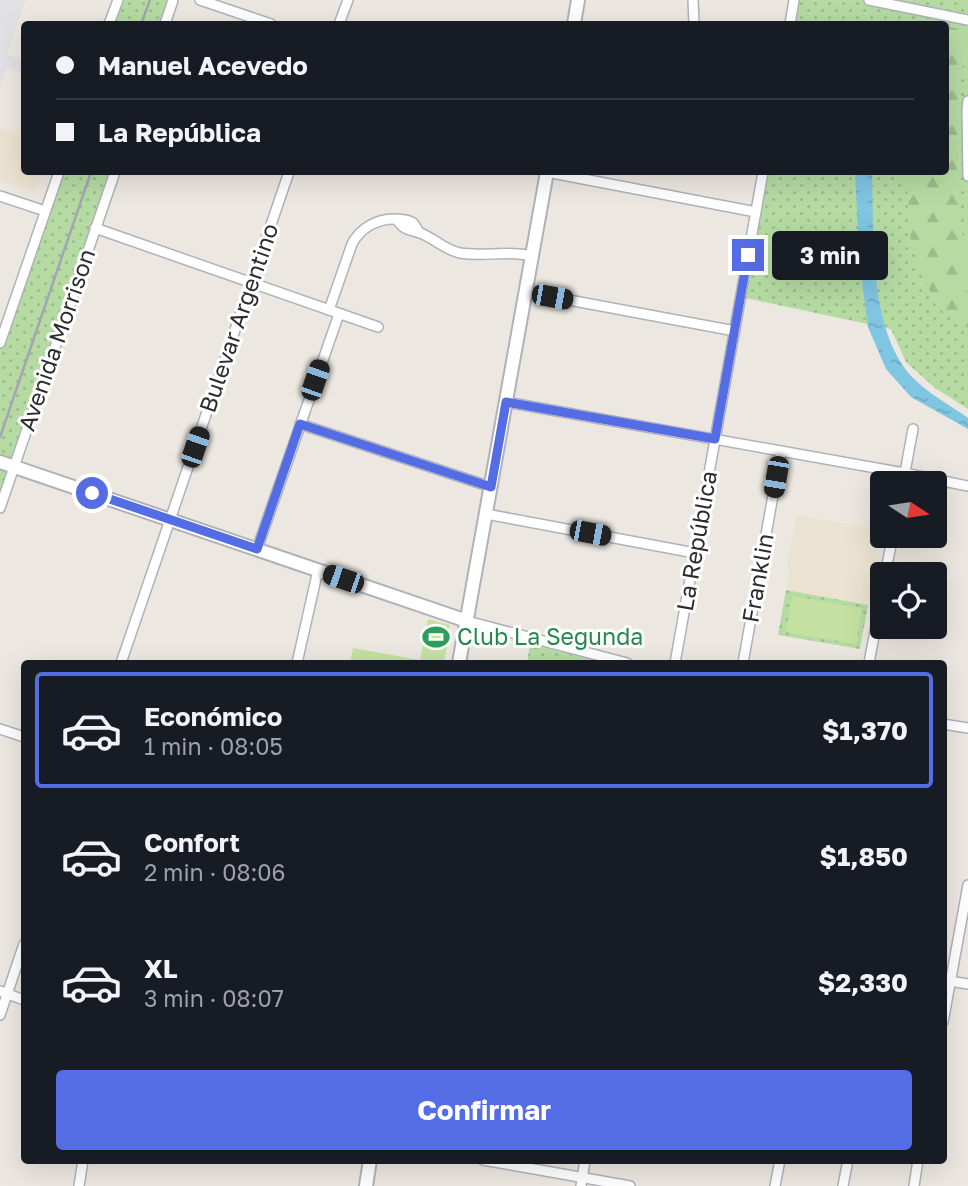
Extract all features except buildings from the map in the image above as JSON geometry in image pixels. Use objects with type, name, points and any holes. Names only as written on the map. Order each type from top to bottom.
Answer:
[{"type":"main road","points":[[574,21],[578,0]]},
{"type":"main road","points":[[460,660],[546,175]]},
{"type":"main road","points":[[0,462],[467,621]]},
{"type":"main road","points":[[366,1186],[369,1164]]},
{"type":"street","points":[[110,21],[118,0]]},
{"type":"street","points":[[165,21],[173,0]]},
{"type":"street","points":[[200,0],[262,21]]},
{"type":"street","points":[[341,21],[348,0]]},
{"type":"street","points":[[693,0],[694,21]]},
{"type":"street","points":[[790,21],[794,0]]},
{"type":"street","points":[[869,0],[968,20]]},
{"type":"street","points":[[968,102],[968,176]]},
{"type":"street","points":[[0,343],[58,175]]},
{"type":"street","name":"Avenida Morrison","points":[[0,508],[113,175]]},
{"type":"street","name":"Bulevar Argentino","points":[[122,660],[288,175]]},
{"type":"street","points":[[563,175],[756,212]]},
{"type":"street","name":"La República","points":[[676,660],[762,175]]},
{"type":"street","points":[[0,196],[45,211]]},
{"type":"street","points":[[329,310],[356,235],[363,229],[390,218],[412,222],[419,233],[463,254],[513,252],[532,256]]},
{"type":"street","points":[[95,228],[378,327]]},
{"type":"street","points":[[526,292],[735,331]]},
{"type":"street","points":[[257,549],[339,314]]},
{"type":"street","points":[[506,402],[781,451],[872,471]]},
{"type":"street","points":[[300,424],[491,487]]},
{"type":"street","points":[[905,471],[913,429]]},
{"type":"street","name":"Franklin","points":[[744,660],[781,451]]},
{"type":"street","points":[[947,483],[968,486]]},
{"type":"street","points":[[486,514],[695,553]]},
{"type":"street","points":[[298,660],[318,570]]},
{"type":"street","points":[[467,621],[616,660]]},
{"type":"street","points":[[870,660],[873,639]]},
{"type":"street","points":[[947,725],[968,728]]},
{"type":"street","points":[[0,729],[21,736]]},
{"type":"street","points":[[968,885],[966,906],[947,981],[968,984]]},
{"type":"street","points":[[0,1015],[4,992],[21,951]]},
{"type":"street","points":[[4,992],[21,999]]},
{"type":"street","points":[[79,1186],[82,1164]]},
{"type":"street","points":[[501,1164],[581,1182],[630,1186]]},
{"type":"street","points":[[581,1182],[584,1164]]},
{"type":"street","points":[[775,1186],[779,1164]]},
{"type":"street","points":[[843,1186],[847,1164]]},
{"type":"street","points":[[914,1186],[917,1164]]},
{"type":"shaded area","points":[[0,0],[25,0],[7,54],[21,59],[21,72],[7,67],[0,88]]},
{"type":"shaded area","points":[[0,128],[21,135],[21,175],[41,175],[35,192],[0,181]]},
{"type":"shaded area","points":[[796,515],[870,527],[870,548],[878,548],[875,562],[870,562],[868,605],[786,590],[790,569],[787,568]]},
{"type":"green space","points":[[118,0],[173,0],[166,21],[110,21]]},
{"type":"green space","points":[[794,0],[968,0],[968,409],[935,388],[906,362],[891,329],[741,297],[762,175],[949,175],[949,21],[790,21]]},
{"type":"green space","points":[[949,27],[967,30],[959,94],[956,160],[968,301],[968,335],[935,304],[911,245],[907,184],[903,175],[949,175]]},
{"type":"green space","points":[[58,175],[114,175],[0,508],[0,343]]},
{"type":"green space","points":[[786,590],[868,605],[860,649],[778,635]]},
{"type":"green space","points":[[792,596],[862,608],[856,644],[786,632]]},
{"type":"green space","name":"Club La Segunda","points":[[428,619],[450,625],[444,660],[420,660]]},
{"type":"green space","points":[[530,644],[591,660],[527,660]]},
{"type":"green space","name":"Club La Segunda","points":[[353,648],[420,660],[351,660]]},
{"type":"water","points":[[855,175],[872,175],[876,279],[887,332],[897,356],[911,376],[968,418],[968,429],[911,397],[886,369],[868,327],[860,266]]},
{"type":"railway","points":[[142,21],[150,0]]},
{"type":"railway","points":[[0,437],[90,175]]},
{"type":"place","name":"Club La Segunda","points":[[436,637]]},
{"type":"route","points":[[92,493],[257,549],[300,424],[491,487],[506,402],[715,439],[748,255]]}]
